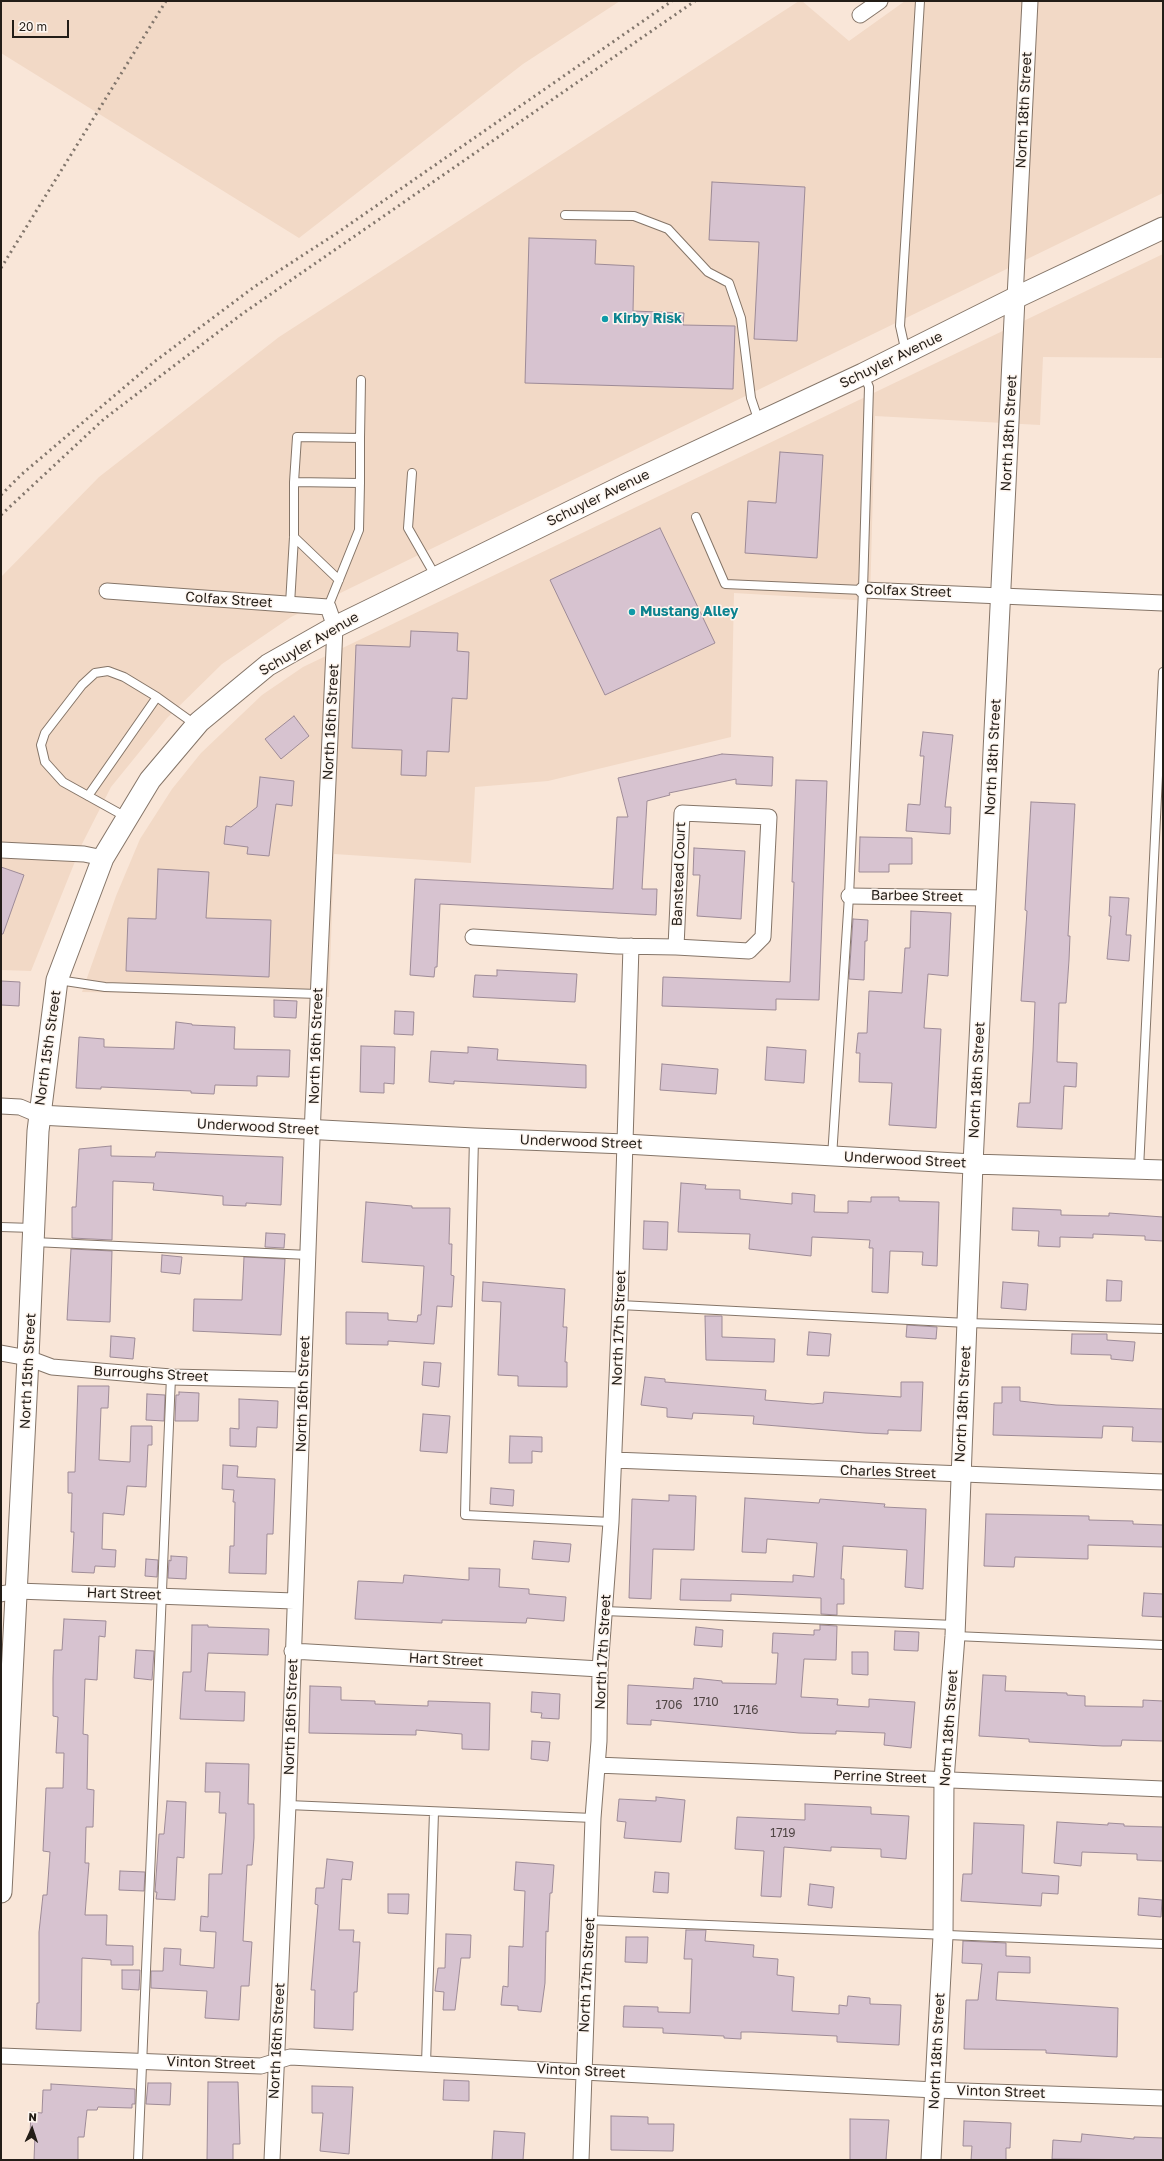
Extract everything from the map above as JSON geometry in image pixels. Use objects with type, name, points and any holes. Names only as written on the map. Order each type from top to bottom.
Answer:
[{"type":"main road","name":"Schuyler Avenue","points":[[103,858],[150,780],[196,726],[268,665],[335,627],[628,483],[863,374],[1015,298],[1163,228]]},
{"type":"main road","name":"North 15th Street","points":[[1,1892],[9,1592],[28,1358],[39,1116],[57,980],[103,858]]},
{"type":"street","points":[[860,15],[880,1]]},
{"type":"street","name":"North 18th Street","points":[[931,2160],[943,1936],[944,1780],[955,1630],[973,1164],[1030,1]]},
{"type":"street","name":"Colfax Street","points":[[863,590],[1163,603]]},
{"type":"street","name":"Colfax Street","points":[[107,591],[328,607]]},
{"type":"street","points":[[328,607],[335,627]]},
{"type":"street","name":"North 16th Street","points":[[272,2160],[288,1805],[292,1651],[318,994],[335,627]]},
{"type":"street","name":"Banstead Court","points":[[473,937],[749,951],[763,937],[769,817],[682,813],[676,947]]},
{"type":"street","points":[[1,850],[84,854],[103,858]]},
{"type":"street","name":"Barbee Street","points":[[848,896],[986,898]]},
{"type":"street","name":"North 17th Street","points":[[580,2160],[600,1669],[614,1460],[631,946]]},
{"type":"street","name":"Underwood Street","points":[[1,1106],[20,1108],[39,1116],[624,1144],[973,1164],[1163,1170]]},
{"type":"street","name":"Burroughs Street","points":[[1,1353],[28,1358],[52,1367],[171,1377],[303,1380]]},
{"type":"street","name":"Charles Street","points":[[614,1460],[1163,1482]]},
{"type":"street","name":"Hart Street","points":[[9,1592],[162,1595],[294,1601]]},
{"type":"street","name":"Hart Street","points":[[292,1651],[600,1669]]},
{"type":"street","name":"Perrine Street","points":[[597,1765],[1163,1789]]},
{"type":"street","name":"Vinton Street","points":[[1,2056],[261,2066],[290,2057],[935,2090],[1163,2098]]},
{"type":"lane","points":[[906,353],[900,326],[920,1]]},
{"type":"lane","points":[[564,215],[634,216],[661,227],[668,230],[708,272],[729,283],[742,318],[751,398],[760,422]]},
{"type":"lane","points":[[832,1157],[848,896],[863,590],[869,387],[863,374]]},
{"type":"lane","points":[[328,607],[359,530],[361,380]]},
{"type":"lane","points":[[290,604],[297,437],[360,438]]},
{"type":"lane","points":[[412,473],[408,528],[436,578]]},
{"type":"lane","points":[[294,482],[360,484]]},
{"type":"lane","name":"Colfax Street","points":[[696,517],[725,584],[863,590]]},
{"type":"lane","points":[[294,537],[339,580]]},
{"type":"lane","points":[[127,818],[63,782],[45,762],[41,746],[45,733],[82,684],[95,673],[108,671],[124,677],[157,697],[196,726]]},
{"type":"lane","points":[[1139,1169],[1163,672]]},
{"type":"lane","points":[[88,796],[157,697]]},
{"type":"lane","points":[[57,980],[106,987],[318,994]]},
{"type":"lane","points":[[474,1138],[465,1515],[611,1522]]},
{"type":"lane","points":[[1,1228],[34,1235],[308,1255]]},
{"type":"lane","points":[[620,1305],[967,1323],[1163,1328]]},
{"type":"lane","points":[[138,2160],[171,1377]]},
{"type":"lane","points":[[604,1611],[955,1630],[1163,1645]]},
{"type":"lane","points":[[288,1805],[593,1818]]},
{"type":"lane","points":[[426,2064],[434,1812]]},
{"type":"lane","points":[[589,1920],[1163,1944]]},
{"type":"shaded area","points":[[1,1],[620,1],[523,64],[299,238],[1,53]]},
{"type":"shaded area","points":[[799,1],[802,1],[849,41],[905,1],[1163,1],[1163,193],[291,617],[222,664],[167,718],[111,787],[82,844],[31,971],[1,970],[1,577],[99,477],[279,337]]},
{"type":"shaded area","points":[[1163,254],[1163,358],[1043,357],[1040,425],[875,416],[870,601],[734,593],[731,737],[548,781],[475,787],[471,863],[334,854],[329,997],[82,992],[116,896],[140,839],[172,789],[201,753],[262,695],[303,667]]},
{"type":"building","points":[[712,182],[805,187],[797,341],[754,339],[759,242],[709,240]]},
{"type":"building","name":"Kirby Risk","points":[[529,238],[596,240],[595,264],[634,266],[633,311],[684,313],[683,325],[735,326],[733,389],[525,383]]},
{"type":"building","points":[[780,452],[823,455],[817,558],[745,553],[748,501],[776,503]]},
{"type":"building","name":"Mustang Alley","points":[[660,528],[715,643],[605,695],[550,580]]},
{"type":"building","points":[[411,631],[458,633],[457,651],[469,652],[467,699],[452,698],[449,752],[427,751],[426,776],[401,775],[402,750],[352,748],[356,645],[410,647]]},
{"type":"building","points":[[294,716],[309,736],[281,759],[265,739]]},
{"type":"building","points":[[923,732],[953,735],[945,807],[951,807],[950,834],[906,831],[908,804],[920,805],[924,756],[920,756]]},
{"type":"building","points":[[722,754],[773,757],[772,786],[736,784],[736,779],[669,793],[670,795],[647,801],[642,889],[657,889],[656,915],[440,904],[437,967],[435,967],[434,977],[410,975],[415,879],[613,889],[617,817],[628,817],[618,778]]},
{"type":"building","points":[[260,777],[294,781],[292,806],[276,804],[269,856],[247,854],[248,847],[224,844],[226,826],[231,827],[257,807]]},
{"type":"building","points":[[796,780],[827,781],[819,1000],[776,999],[776,1010],[662,1006],[663,977],[790,982]]},
{"type":"building","points":[[1031,802],[1075,804],[1066,1003],[1059,1003],[1057,1062],[1077,1063],[1076,1087],[1064,1086],[1062,1129],[1017,1127],[1019,1103],[1030,1103],[1033,1051],[1035,1002],[1021,1001],[1027,911],[1025,910]]},
{"type":"building","points":[[860,837],[912,838],[912,864],[889,864],[889,872],[859,872]]},
{"type":"building","points":[[694,848],[745,851],[741,919],[697,916],[700,875],[693,875]]},
{"type":"building","points":[[1,867],[24,875],[3,934],[1,934]]},
{"type":"building","points":[[158,869],[209,872],[206,918],[271,920],[269,977],[126,971],[128,918],[156,919]]},
{"type":"building","points":[[1110,897],[1129,898],[1126,935],[1131,935],[1129,961],[1107,959],[1111,916],[1109,916]]},
{"type":"building","points":[[911,911],[951,913],[948,976],[928,974],[924,1028],[941,1029],[936,1128],[889,1125],[892,1083],[859,1082],[860,1053],[856,1053],[858,1033],[867,1033],[869,991],[902,993],[905,948],[910,948]]},
{"type":"building","points":[[853,919],[868,920],[867,941],[865,941],[864,980],[849,979]]},
{"type":"building","points":[[497,970],[577,974],[575,1002],[473,997],[475,975],[497,976]]},
{"type":"building","points":[[1,981],[20,982],[19,1006],[1,1005]]},
{"type":"building","points":[[274,1000],[297,1001],[296,1018],[274,1017]]},
{"type":"building","points":[[395,1011],[414,1012],[413,1035],[394,1034]]},
{"type":"building","points":[[176,1022],[192,1025],[235,1027],[234,1049],[290,1050],[289,1077],[257,1076],[257,1086],[215,1085],[214,1094],[191,1093],[191,1091],[101,1087],[101,1089],[76,1088],[79,1037],[104,1039],[104,1047],[174,1049]]},
{"type":"building","points":[[361,1046],[395,1047],[394,1084],[384,1083],[384,1093],[360,1092]]},
{"type":"building","points":[[468,1047],[498,1049],[497,1060],[586,1065],[586,1088],[454,1081],[454,1084],[429,1082],[431,1051],[468,1053]]},
{"type":"building","points":[[767,1047],[806,1050],[804,1083],[765,1080]]},
{"type":"building","points":[[662,1064],[718,1069],[716,1094],[660,1090]]},
{"type":"building","points":[[111,1146],[111,1156],[155,1157],[156,1152],[283,1157],[281,1205],[246,1203],[246,1206],[223,1205],[223,1196],[153,1190],[154,1183],[113,1181],[112,1240],[72,1238],[72,1207],[76,1207],[79,1149]]},
{"type":"building","points":[[681,1183],[706,1185],[705,1189],[740,1190],[740,1199],[792,1204],[792,1193],[815,1195],[814,1212],[848,1213],[848,1201],[871,1202],[871,1197],[899,1197],[899,1201],[939,1202],[937,1266],[922,1265],[923,1252],[890,1251],[888,1293],[872,1292],[873,1248],[869,1248],[870,1240],[812,1237],[811,1256],[749,1249],[750,1234],[678,1232]]},
{"type":"building","points":[[366,1202],[412,1206],[412,1208],[450,1208],[449,1244],[452,1244],[451,1275],[454,1276],[452,1307],[437,1306],[434,1344],[388,1341],[388,1345],[346,1344],[346,1312],[388,1313],[388,1320],[417,1322],[418,1315],[421,1315],[424,1266],[362,1262]]},
{"type":"building","points":[[1013,1208],[1061,1210],[1061,1215],[1109,1216],[1109,1213],[1163,1217],[1163,1241],[1145,1240],[1145,1236],[1093,1234],[1093,1238],[1060,1237],[1060,1247],[1038,1246],[1039,1231],[1012,1230]]},
{"type":"building","points":[[644,1221],[668,1222],[667,1250],[643,1249]]},
{"type":"building","points":[[266,1233],[285,1234],[284,1248],[265,1247]]},
{"type":"building","points":[[71,1249],[112,1251],[110,1322],[67,1320]]},
{"type":"building","points":[[162,1255],[182,1257],[180,1274],[161,1272]]},
{"type":"building","points":[[244,1257],[285,1259],[281,1335],[193,1331],[194,1299],[242,1300]]},
{"type":"building","points":[[1107,1280],[1122,1281],[1121,1301],[1106,1301]]},
{"type":"building","points":[[483,1282],[565,1289],[563,1327],[567,1327],[565,1362],[567,1362],[567,1387],[518,1386],[518,1376],[498,1375],[501,1302],[482,1301]]},
{"type":"building","points":[[1003,1282],[1028,1284],[1026,1310],[1001,1308]]},
{"type":"building","points":[[705,1316],[722,1316],[722,1337],[775,1339],[774,1362],[706,1360]]},
{"type":"building","points":[[907,1325],[937,1327],[936,1339],[906,1337]]},
{"type":"building","points":[[809,1332],[831,1334],[829,1356],[807,1355]]},
{"type":"building","points":[[1072,1334],[1107,1334],[1107,1340],[1135,1342],[1133,1361],[1111,1359],[1111,1355],[1071,1354]]},
{"type":"building","points":[[111,1336],[135,1338],[133,1359],[110,1357]]},
{"type":"building","points":[[424,1362],[441,1363],[439,1387],[422,1385]]},
{"type":"building","points":[[645,1377],[665,1379],[665,1382],[766,1390],[765,1400],[813,1404],[823,1403],[824,1392],[901,1397],[901,1382],[923,1382],[921,1431],[888,1430],[888,1434],[753,1424],[754,1416],[693,1413],[692,1419],[667,1417],[667,1408],[641,1405]]},
{"type":"building","points":[[78,1386],[109,1386],[108,1408],[101,1408],[99,1460],[130,1462],[131,1426],[152,1426],[152,1445],[148,1445],[146,1487],[127,1486],[124,1515],[103,1513],[102,1549],[116,1550],[115,1567],[95,1566],[94,1573],[72,1572],[74,1532],[71,1532],[72,1493],[68,1493],[68,1472],[75,1472]]},
{"type":"building","points":[[1002,1387],[1020,1387],[1020,1401],[1056,1405],[1163,1409],[1163,1442],[1132,1441],[1133,1427],[1103,1426],[1102,1438],[993,1435],[994,1403],[1002,1403]]},
{"type":"building","points":[[179,1392],[199,1393],[198,1421],[175,1421],[176,1395],[179,1395]]},
{"type":"building","points":[[147,1394],[165,1395],[164,1421],[146,1420]]},
{"type":"building","points":[[239,1399],[278,1401],[277,1428],[257,1427],[256,1447],[230,1446],[230,1428],[239,1429]]},
{"type":"building","points":[[423,1414],[450,1416],[447,1453],[420,1451]]},
{"type":"building","points":[[510,1436],[542,1437],[542,1452],[532,1451],[532,1463],[509,1463]]},
{"type":"building","points":[[223,1465],[238,1466],[237,1477],[275,1479],[273,1534],[267,1534],[266,1574],[229,1573],[230,1546],[234,1546],[235,1502],[233,1502],[234,1490],[222,1489]]},
{"type":"building","points":[[491,1488],[514,1490],[513,1506],[490,1504]]},
{"type":"building","points":[[669,1495],[696,1496],[694,1550],[653,1549],[651,1599],[629,1598],[632,1499],[669,1501]]},
{"type":"building","points":[[745,1498],[819,1503],[820,1499],[885,1504],[884,1507],[926,1509],[923,1589],[905,1587],[907,1550],[843,1546],[841,1579],[844,1579],[844,1604],[837,1604],[837,1615],[821,1614],[821,1598],[731,1594],[731,1601],[680,1600],[681,1579],[793,1582],[793,1575],[814,1577],[817,1543],[767,1539],[766,1553],[742,1552]]},
{"type":"building","points":[[986,1514],[1089,1516],[1089,1520],[1133,1521],[1133,1524],[1163,1525],[1163,1547],[1088,1545],[1088,1559],[1015,1557],[1014,1567],[984,1566]]},
{"type":"building","points":[[534,1541],[571,1544],[569,1562],[532,1559]]},
{"type":"building","points":[[171,1556],[187,1557],[186,1579],[168,1578],[169,1560],[171,1561]]},
{"type":"building","points":[[146,1559],[158,1560],[157,1577],[145,1576]]},
{"type":"building","points":[[469,1568],[500,1569],[499,1587],[529,1589],[529,1594],[566,1597],[564,1621],[527,1618],[526,1623],[442,1620],[442,1623],[355,1619],[358,1581],[403,1583],[404,1575],[469,1580]]},
{"type":"building","points":[[1144,1593],[1163,1594],[1163,1617],[1142,1616]]},
{"type":"building","points":[[64,1619],[106,1621],[105,1637],[99,1636],[97,1680],[85,1679],[83,1734],[88,1735],[87,1789],[94,1790],[93,1827],[86,1827],[85,1863],[89,1863],[85,1915],[107,1915],[106,1945],[133,1946],[133,1965],[111,1965],[111,1960],[82,1958],[81,2031],[36,2029],[37,2003],[39,2003],[39,1932],[43,1895],[47,1895],[50,1852],[43,1851],[46,1788],[63,1788],[64,1753],[56,1753],[58,1717],[53,1716],[53,1678],[54,1650],[62,1650]]},
{"type":"building","points":[[192,1625],[269,1629],[268,1655],[208,1653],[205,1691],[245,1692],[244,1721],[180,1719],[183,1672],[191,1672]]},
{"type":"building","points":[[820,1625],[837,1626],[836,1660],[804,1659],[801,1697],[838,1699],[837,1705],[869,1707],[869,1699],[915,1702],[911,1748],[884,1745],[885,1733],[836,1731],[836,1734],[799,1733],[651,1720],[651,1725],[627,1724],[628,1685],[693,1689],[694,1678],[722,1681],[722,1683],[776,1684],[778,1653],[772,1653],[773,1633],[814,1635],[814,1630],[820,1630]]},
{"type":"building","points":[[696,1627],[723,1630],[722,1647],[694,1645]]},
{"type":"building","points":[[895,1631],[919,1632],[918,1651],[894,1650]]},
{"type":"building","points":[[136,1650],[154,1651],[152,1680],[134,1678]]},
{"type":"building","points":[[852,1652],[868,1652],[868,1675],[852,1674]]},
{"type":"building","points":[[983,1675],[1006,1676],[1005,1691],[1067,1693],[1067,1695],[1085,1696],[1085,1706],[1143,1707],[1143,1700],[1163,1701],[1163,1741],[1122,1740],[1121,1746],[1103,1746],[1029,1742],[1029,1739],[979,1736]]},
{"type":"building","points":[[310,1686],[341,1687],[341,1700],[375,1701],[375,1704],[428,1706],[428,1701],[490,1703],[489,1750],[462,1749],[462,1734],[416,1730],[416,1735],[309,1733]]},
{"type":"building","points":[[532,1692],[560,1694],[559,1719],[541,1718],[542,1713],[531,1712]]},
{"type":"building","points":[[532,1741],[550,1742],[548,1761],[531,1759]]},
{"type":"building","points":[[206,1763],[249,1764],[248,1804],[254,1804],[254,1838],[252,1865],[247,1865],[243,1941],[252,1942],[249,1986],[241,1986],[239,2020],[205,2018],[207,1991],[151,1988],[151,1971],[163,1971],[164,1948],[181,1949],[180,1965],[214,1968],[216,1932],[200,1931],[201,1916],[208,1917],[209,1874],[222,1874],[226,1813],[219,1813],[220,1792],[205,1792]]},
{"type":"building","points":[[656,1797],[685,1800],[681,1842],[624,1838],[626,1822],[617,1821],[619,1799],[656,1801]]},
{"type":"building","points":[[167,1801],[186,1802],[184,1858],[177,1857],[175,1900],[156,1899],[157,1892],[155,1892],[159,1834],[164,1834]]},
{"type":"building","points":[[805,1804],[871,1807],[871,1814],[909,1816],[906,1859],[881,1857],[881,1849],[831,1847],[831,1851],[784,1847],[781,1897],[761,1896],[764,1851],[735,1849],[737,1817],[805,1820]]},
{"type":"building","points":[[1057,1822],[1108,1825],[1108,1823],[1124,1824],[1124,1826],[1163,1827],[1163,1861],[1137,1860],[1137,1854],[1082,1852],[1081,1866],[1054,1863]]},
{"type":"building","points":[[974,1823],[1024,1825],[1022,1873],[1059,1876],[1058,1894],[1042,1893],[1041,1906],[961,1901],[963,1874],[972,1874]]},
{"type":"building","points":[[327,1859],[353,1862],[351,1880],[342,1879],[339,1930],[354,1930],[353,1942],[360,1942],[357,1992],[354,1992],[353,2030],[314,2028],[315,1990],[311,1990],[318,1905],[315,1904],[316,1888],[324,1888]]},
{"type":"building","points":[[516,1862],[554,1865],[552,1893],[550,1893],[548,1932],[546,1931],[545,1983],[541,2012],[518,2010],[518,2006],[501,2005],[503,1986],[508,1987],[509,1946],[523,1947],[525,1891],[514,1890]]},
{"type":"building","points":[[120,1871],[145,1872],[144,1891],[119,1890]]},
{"type":"building","points":[[655,1872],[669,1873],[668,1893],[653,1892]]},
{"type":"building","points":[[810,1884],[834,1887],[832,1908],[808,1905]]},
{"type":"building","points":[[388,1894],[409,1894],[408,1914],[388,1913]]},
{"type":"building","points":[[1139,1898],[1162,1900],[1161,1917],[1138,1915]]},
{"type":"building","points":[[686,1930],[706,1930],[705,1941],[754,1945],[753,1957],[778,1959],[777,1975],[794,1977],[792,2011],[839,2014],[839,2005],[847,2006],[848,1996],[870,1998],[870,2004],[901,2005],[899,2045],[837,2042],[837,2036],[741,2032],[741,2039],[724,2038],[724,2036],[663,2033],[663,2028],[623,2027],[624,2006],[658,2007],[658,2012],[690,2013],[692,1959],[684,1959]]},
{"type":"building","points":[[446,1934],[471,1935],[470,1958],[461,1958],[455,2010],[443,2010],[444,1992],[435,1991],[438,1968],[445,1968]]},
{"type":"building","points":[[626,1937],[648,1937],[647,1963],[625,1962]]},
{"type":"building","points":[[963,1941],[1006,1943],[1006,1956],[1030,1957],[1030,1973],[998,1972],[996,2000],[1118,2008],[1117,2057],[1046,2053],[1046,2050],[964,2049],[966,2000],[978,2000],[982,1964],[962,1963]]},
{"type":"building","points":[[122,1970],[140,1970],[139,1990],[122,1989]]},
{"type":"building","points":[[444,2080],[469,2081],[469,2101],[443,2100]]},
{"type":"building","points":[[208,2082],[238,2082],[240,2144],[233,2144],[233,2160],[207,2160]]},
{"type":"building","points":[[148,2083],[171,2083],[170,2105],[146,2104]]},
{"type":"building","points":[[51,2084],[135,2089],[135,2104],[132,2104],[132,2108],[98,2107],[97,2110],[87,2110],[84,2137],[78,2137],[78,2160],[34,2160],[35,2134],[30,2134],[31,2112],[42,2113],[43,2090],[51,2090]]},
{"type":"building","points":[[312,2086],[353,2087],[349,2154],[320,2151],[323,2113],[312,2113]]},
{"type":"building","points":[[611,2116],[648,2117],[648,2124],[674,2124],[673,2151],[611,2150]]},
{"type":"building","points":[[850,2119],[889,2120],[886,2160],[850,2160]]},
{"type":"building","points":[[964,2121],[1011,2123],[1010,2148],[1006,2148],[1006,2160],[971,2160],[972,2146],[963,2146]]},
{"type":"building","points":[[494,2131],[525,2133],[523,2160],[492,2160]]},
{"type":"building","points":[[1082,2134],[1134,2139],[1134,2137],[1163,2138],[1163,2160],[1052,2159],[1053,2140],[1081,2142]]},
{"type":"railway","points":[[1,268],[166,1]]},
{"type":"railway","points":[[1,495],[22,474],[154,362],[254,287],[337,233],[672,1]]},
{"type":"railway","points":[[1,515],[104,419],[242,314],[695,1]]},
{"type":"place","name":"Kirby Risk","points":[[605,319]]},
{"type":"place","name":"Mustang Alley","points":[[632,612]]}]
